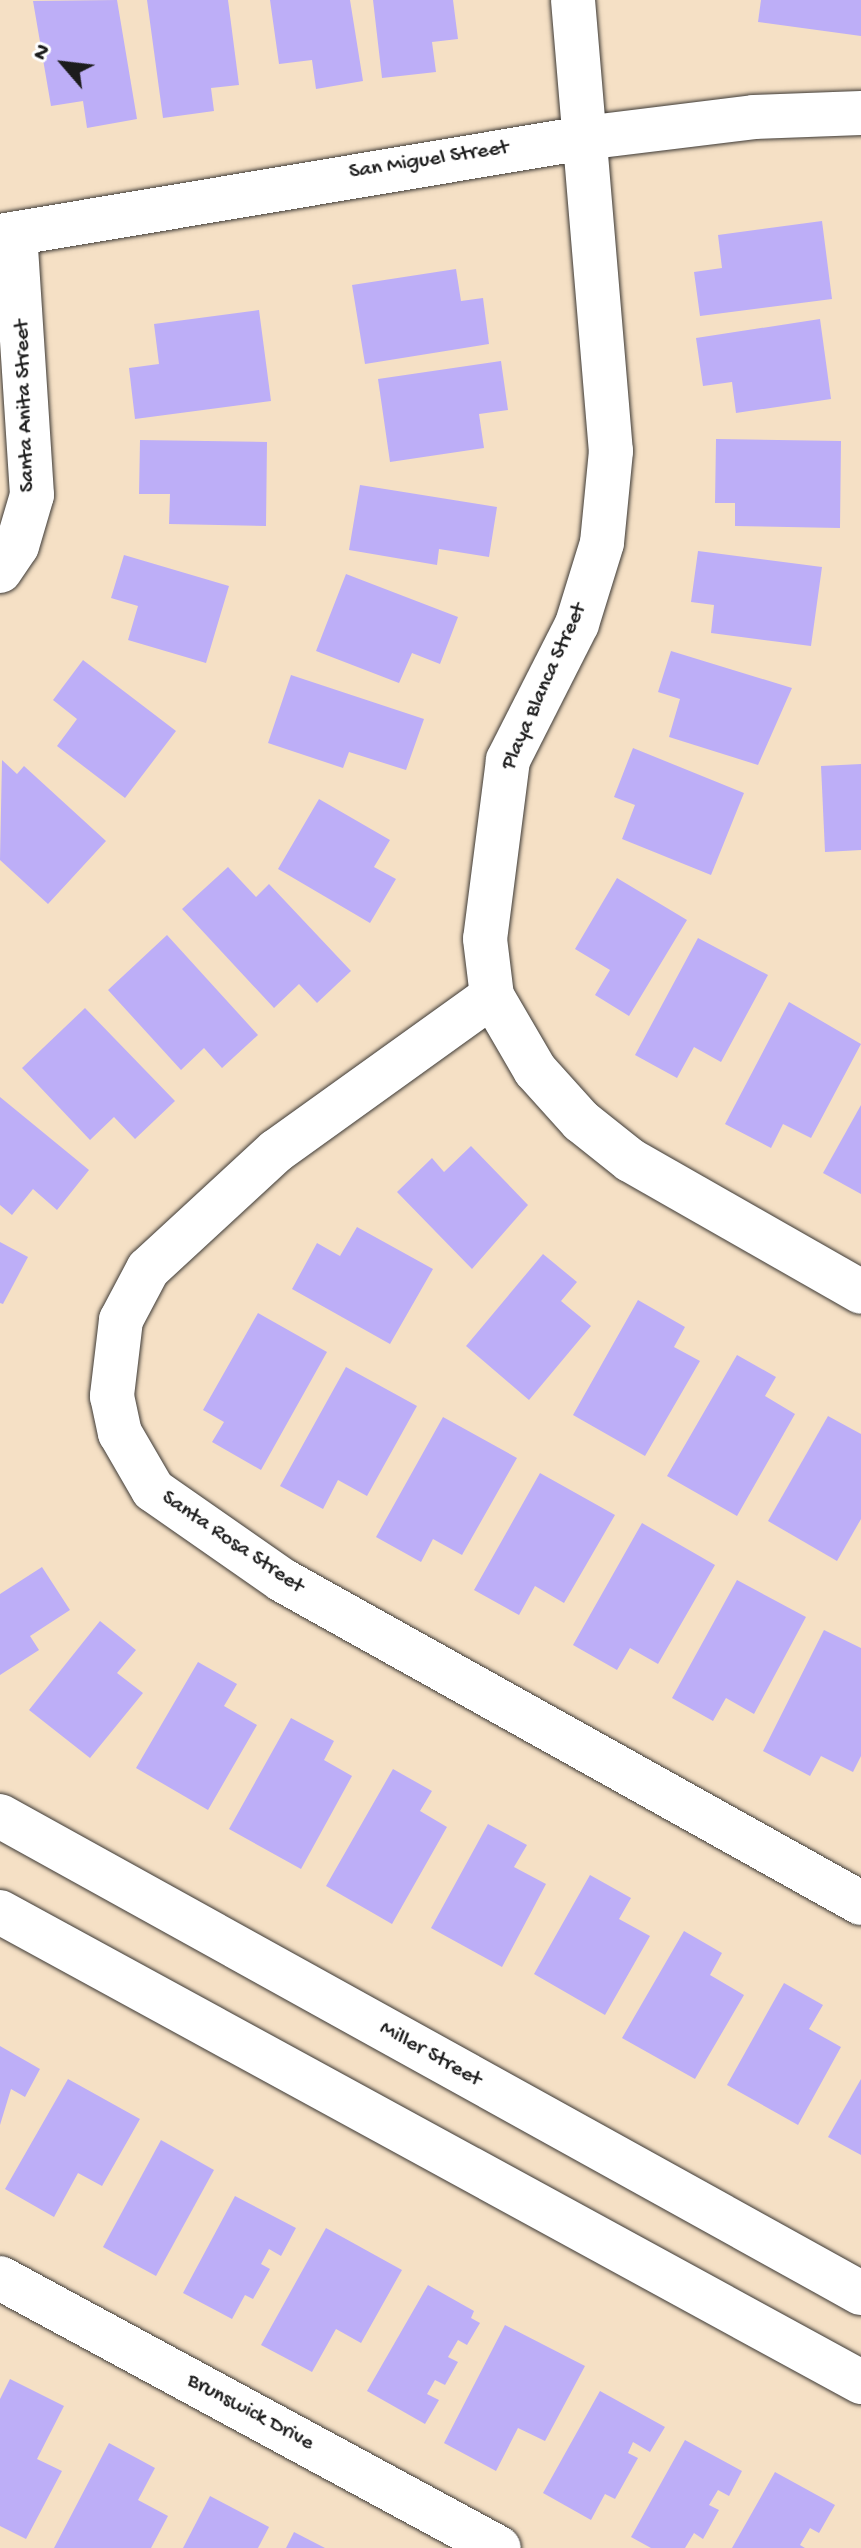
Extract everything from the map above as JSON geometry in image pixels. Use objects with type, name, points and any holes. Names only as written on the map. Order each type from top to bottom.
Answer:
[{"type":"street","name":"Playa Blanca Street","points":[[573,0],[611,451],[602,543],[577,624],[508,760],[485,939],[492,996],[535,1070],[581,1121],[630,1160],[861,1292]]},
{"type":"street","name":"San Miguel Street","points":[[8,235],[584,138],[754,117],[861,113]]},
{"type":"street","name":"Santa Anita Street","points":[[0,571],[17,546],[32,495],[8,235]]},
{"type":"street","name":"Santa Rosa Street","points":[[492,996],[276,1151],[148,1269],[121,1320],[112,1396],[120,1433],[153,1490],[282,1580],[861,1903]]},
{"type":"street","name":"Miller Street","points":[[0,1816],[861,2293]]},
{"type":"street","points":[[0,1912],[861,2382]]},
{"type":"street","name":"Brunswick Drive","points":[[0,2278],[499,2548]]},
{"type":"building","points":[[117,0],[137,119],[87,128],[83,101],[51,106],[33,1]]},
{"type":"building","points":[[147,0],[228,0],[239,85],[211,88],[214,111],[163,118]]},
{"type":"building","points":[[270,0],[350,0],[363,81],[316,89],[312,60],[279,64]]},
{"type":"building","points":[[373,0],[453,0],[458,39],[432,42],[436,72],[382,78]]},
{"type":"building","points":[[761,0],[861,0],[861,36],[758,22]]},
{"type":"building","points":[[822,221],[832,299],[700,316],[694,272],[722,268],[718,235]]},
{"type":"building","points":[[456,269],[461,301],[483,298],[489,344],[365,364],[352,285]]},
{"type":"building","points":[[259,310],[271,401],[135,419],[129,368],[159,364],[154,324]]},
{"type":"building","points":[[820,319],[831,399],[736,413],[732,382],[703,386],[696,338]]},
{"type":"building","points":[[501,361],[508,410],[479,414],[484,448],[390,462],[378,379]]},
{"type":"building","points":[[716,439],[841,441],[840,528],[735,526],[735,503],[715,503]]},
{"type":"building","points":[[140,440],[267,442],[266,526],[169,524],[170,494],[139,494]]},
{"type":"building","points":[[360,485],[497,507],[489,557],[439,549],[437,565],[349,550]]},
{"type":"building","points":[[698,551],[822,567],[811,646],[711,633],[714,605],[691,602]]},
{"type":"building","points":[[124,555],[229,586],[206,663],[128,640],[138,606],[111,598]]},
{"type":"building","points":[[346,574],[458,617],[440,664],[412,653],[399,683],[316,651]]},
{"type":"building","points":[[671,651],[792,688],[758,765],[669,737],[680,699],[658,692]]},
{"type":"building","points":[[83,660],[176,731],[125,798],[57,746],[77,719],[53,700]]},
{"type":"building","points":[[291,675],[424,719],[406,770],[349,752],[343,768],[268,743]]},
{"type":"building","points":[[633,748],[744,793],[711,875],[622,839],[635,805],[614,797]]},
{"type":"building","points":[[2,760],[17,774],[24,766],[106,841],[48,904],[0,860]]},
{"type":"building","points":[[861,764],[861,850],[825,852],[821,766]]},
{"type":"building","points":[[319,799],[390,840],[374,867],[396,879],[370,923],[278,869]]},
{"type":"building","points":[[228,867],[256,897],[269,884],[351,971],[317,1003],[299,984],[274,1008],[182,909]]},
{"type":"building","points":[[617,878],[687,920],[629,1016],[595,995],[610,970],[575,949]]},
{"type":"building","points":[[167,935],[258,1035],[222,1068],[204,1048],[181,1070],[108,990]]},
{"type":"building","points":[[698,938],[768,975],[721,1062],[694,1047],[677,1078],[635,1055]]},
{"type":"building","points":[[789,1002],[861,1044],[811,1138],[783,1124],[771,1148],[725,1124]]},
{"type":"building","points":[[85,1008],[175,1101],[135,1139],[114,1117],[90,1140],[22,1068]]},
{"type":"building","points":[[0,1097],[89,1170],[57,1210],[33,1189],[12,1215],[0,1205]]},
{"type":"building","points":[[861,1105],[861,1194],[823,1173]]},
{"type":"building","points":[[471,1146],[528,1205],[472,1269],[397,1192],[432,1158],[444,1172]]},
{"type":"building","points":[[357,1227],[433,1269],[390,1344],[292,1289],[317,1243],[340,1256]]},
{"type":"building","points":[[0,1242],[28,1257],[3,1304],[0,1303]]},
{"type":"building","points":[[543,1254],[577,1282],[561,1301],[591,1326],[529,1400],[466,1346]]},
{"type":"building","points":[[638,1300],[685,1327],[674,1347],[700,1361],[645,1456],[573,1415]]},
{"type":"building","points":[[258,1313],[327,1352],[261,1470],[212,1442],[224,1422],[203,1410]]},
{"type":"building","points":[[737,1355],[776,1377],[765,1396],[795,1414],[737,1516],[667,1476]]},
{"type":"building","points":[[346,1367],[417,1406],[367,1496],[338,1480],[323,1509],[280,1486]]},
{"type":"building","points":[[828,1416],[861,1434],[861,1519],[837,1561],[768,1521]]},
{"type":"building","points":[[443,1417],[517,1458],[462,1555],[433,1539],[421,1562],[376,1537]]},
{"type":"building","points":[[540,1473],[615,1515],[564,1603],[535,1586],[519,1615],[474,1590]]},
{"type":"building","points":[[642,1523],[715,1565],[658,1664],[630,1648],[617,1670],[573,1645]]},
{"type":"building","points":[[42,1567],[70,1610],[30,1636],[39,1650],[0,1675],[0,1594]]},
{"type":"building","points":[[737,1580],[806,1617],[754,1714],[726,1698],[713,1721],[672,1698]]},
{"type":"building","points":[[100,1621],[136,1650],[117,1673],[143,1693],[90,1758],[29,1710]]},
{"type":"building","points":[[824,1630],[861,1648],[861,1756],[853,1772],[821,1756],[810,1776],[763,1751]]},
{"type":"building","points":[[198,1662],[237,1684],[224,1706],[257,1725],[208,1810],[136,1768]]},
{"type":"building","points":[[291,1718],[334,1741],[324,1760],[352,1776],[301,1869],[229,1829]]},
{"type":"building","points":[[393,1769],[432,1791],[420,1811],[447,1827],[392,1924],[326,1886]]},
{"type":"building","points":[[488,1824],[527,1845],[514,1867],[546,1884],[502,1967],[431,1928]]},
{"type":"building","points":[[590,1875],[631,1898],[619,1919],[650,1936],[605,2015],[534,1974]]},
{"type":"building","points":[[684,1931],[722,1953],[710,1975],[744,1995],[695,2079],[622,2038]]},
{"type":"building","points":[[784,1983],[823,2005],[809,2029],[841,2047],[798,2125],[727,2085]]},
{"type":"building","points":[[0,2046],[40,2069],[25,2097],[11,2089],[0,2125]]},
{"type":"building","points":[[68,2079],[140,2119],[102,2186],[78,2173],[54,2217],[5,2189]]},
{"type":"building","points":[[861,2079],[861,2155],[828,2137]]},
{"type":"building","points":[[161,2140],[214,2170],[156,2276],[103,2247]]},
{"type":"building","points":[[235,2196],[296,2228],[281,2256],[269,2249],[261,2264],[270,2269],[253,2299],[245,2295],[232,2319],[183,2293]]},
{"type":"building","points":[[326,2228],[402,2270],[361,2343],[336,2329],[312,2372],[261,2345]]},
{"type":"building","points":[[428,2285],[474,2311],[471,2318],[480,2323],[467,2345],[458,2340],[448,2357],[458,2362],[445,2385],[435,2380],[427,2394],[439,2400],[425,2424],[367,2391]]},
{"type":"building","points":[[505,2325],[585,2366],[545,2441],[518,2428],[496,2471],[444,2443]]},
{"type":"building","points":[[10,2379],[64,2406],[37,2459],[62,2471],[26,2539],[0,2526],[0,2399]]},
{"type":"building","points":[[600,2391],[665,2427],[650,2452],[633,2442],[628,2453],[638,2458],[615,2499],[605,2494],[591,2520],[543,2493]]},
{"type":"building","points":[[685,2440],[742,2471],[729,2496],[718,2490],[709,2505],[719,2510],[703,2539],[694,2533],[685,2548],[651,2548],[631,2537]]},
{"type":"building","points":[[109,2443],[155,2468],[138,2500],[168,2516],[151,2548],[54,2548]]},
{"type":"building","points":[[775,2472],[835,2505],[819,2533],[810,2528],[800,2545],[805,2548],[732,2548]]},
{"type":"building","points":[[210,2496],[269,2527],[258,2548],[183,2548]]},
{"type":"building","points":[[294,2532],[325,2548],[286,2548]]}]
